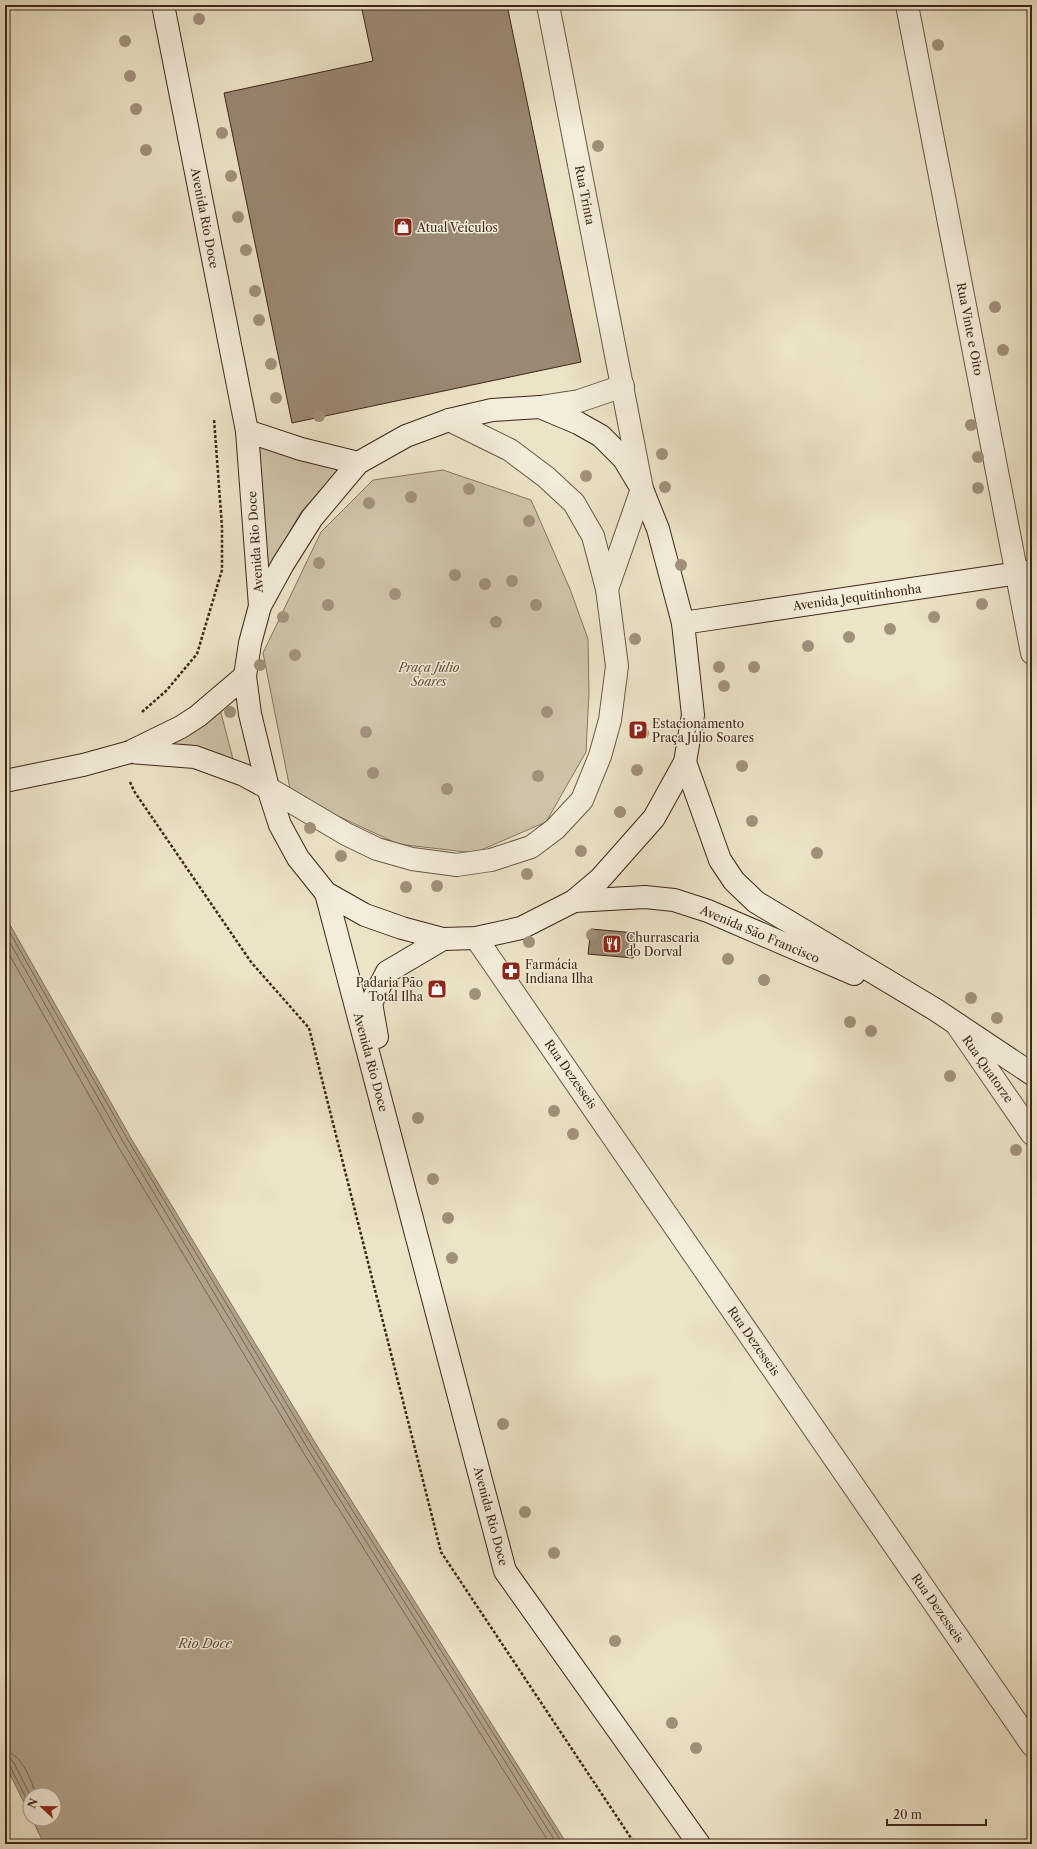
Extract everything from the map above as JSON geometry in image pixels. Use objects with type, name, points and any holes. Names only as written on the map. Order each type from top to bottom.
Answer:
[{"type":"street","name":"Avenida Rio Doce","points":[[163,5],[247,431],[260,606]]},
{"type":"street","name":"Rua Trinta","points":[[548,5],[642,489]]},
{"type":"street","name":"Rua Vinte e Oito","points":[[907,5],[1025,572],[1032,653]]},
{"type":"street","points":[[540,407],[578,423],[601,436],[624,459],[642,489],[658,529],[682,623],[693,715],[685,762],[654,818],[600,879],[574,901],[521,928],[476,938],[443,939],[402,928],[365,915],[326,893],[298,858],[280,825],[268,788],[250,714],[245,676],[250,643],[260,606],[283,564],[312,518],[358,463],[406,436],[449,420],[492,410],[540,407],[579,401],[623,386]]},
{"type":"street","points":[[124,754],[195,757],[244,775],[346,834],[377,849],[412,859],[457,865],[491,860],[531,847],[555,829],[582,800],[600,756],[610,720],[617,666],[607,589],[593,536],[574,504],[546,477],[510,450],[449,420]]},
{"type":"street","points":[[247,431],[301,449],[358,463]]},
{"type":"street","points":[[607,589],[642,489]]},
{"type":"street","name":"Avenida Jequitinhonha","points":[[682,623],[1025,572]]},
{"type":"street","points":[[5,780],[83,765],[124,754],[181,727],[198,716],[245,676]]},
{"type":"street","name":"Avenida São Francisco","points":[[685,762],[720,860],[734,881],[756,902],[936,1010],[1032,1074]]},
{"type":"street","name":"Avenida Rio Doce","points":[[326,893],[505,1571],[699,1844]]},
{"type":"street","name":"Avenida São Francisco","points":[[574,901],[645,897],[681,902],[708,911],[936,1010]]},
{"type":"street","name":"Rua Dezesseis","points":[[476,938],[1032,1745]]},
{"type":"street","name":"Avenida Rio Doce","points":[[403,1184],[372,1003],[387,972],[443,939]]},
{"type":"street","name":"Rua Quatorze","points":[[957,1024],[1032,1134]]},
{"type":"path","points":[[140,715],[166,691],[197,654],[222,570]]},
{"type":"path","points":[[124,754],[134,791],[251,962],[309,1028],[441,1552],[635,1844]]},
{"type":"green space","points":[[258,446],[339,469],[301,512],[267,572]]},
{"type":"green space","name":"Praça Júlio Soares","points":[[443,470],[531,500],[570,589],[588,639],[589,692],[586,752],[546,822],[474,853],[398,844],[291,794],[263,653],[321,532],[373,480]]},
{"type":"green space","points":[[219,705],[235,767],[148,747]]},
{"type":"water","name":"Rio Doce","points":[[5,916],[132,1140],[319,1449],[567,1844],[44,1844],[36,1827],[62,1827],[62,1787],[22,1787],[22,1799],[5,1764]]},
{"type":"building","name":"Atual Veículos","points":[[361,5],[507,5],[581,362],[292,423],[224,93],[373,61]]},
{"type":"building","name":"Churrascaria do Dorval","points":[[591,929],[636,933],[633,958],[588,954]]},
{"type":"place","name":"Atual Veículos","points":[[403,227]]},
{"type":"place","name":"Estacionamento Praça Júlio Soares","points":[[638,730]]},
{"type":"place","name":"Churrascaria do Dorval","points":[[612,944]]},
{"type":"place","name":"Farmácia Indiana Ilha","points":[[511,971]]},
{"type":"place","name":"Padaria Pão Total Ilha","points":[[437,989]]}]
